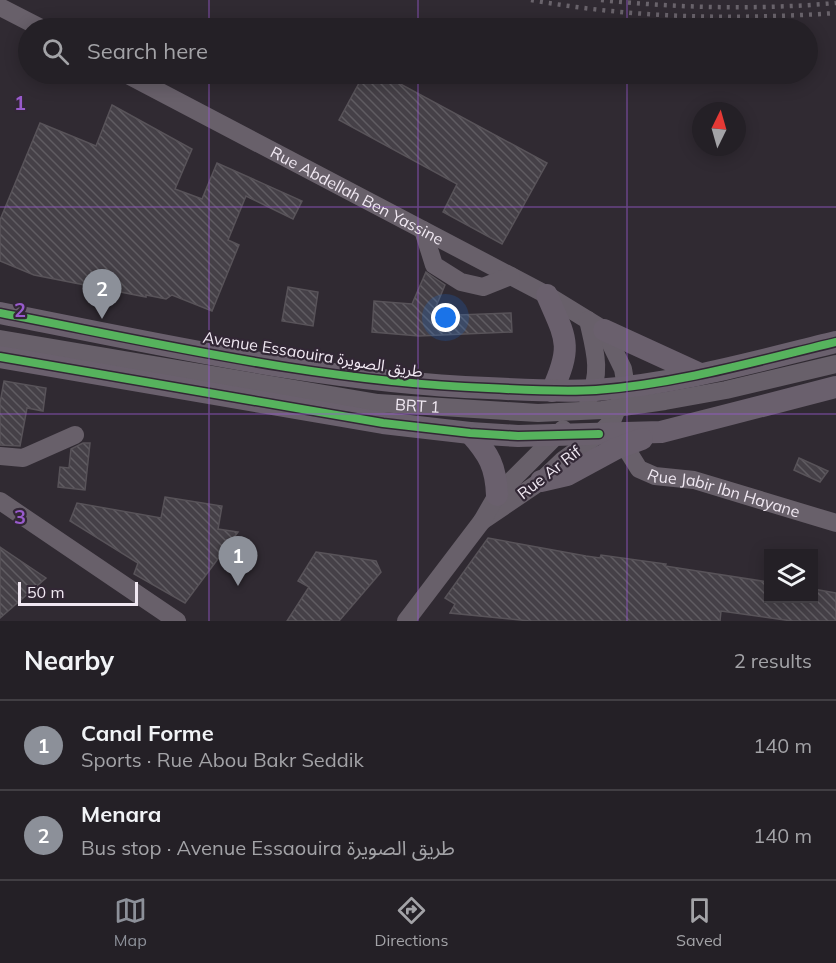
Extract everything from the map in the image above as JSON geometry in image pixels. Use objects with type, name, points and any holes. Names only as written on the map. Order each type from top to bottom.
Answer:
[{"type":"main road","points":[[547,295],[566,344],[565,357],[552,391]]},
{"type":"main road","name":"Avenue Essaouira طريق الصويرة","points":[[0,313],[256,362],[375,380],[552,391],[594,390],[622,398],[700,374],[836,342]]},
{"type":"main road","points":[[596,325],[700,374]]},
{"type":"main road","points":[[0,357],[383,423],[470,433],[556,436],[661,432]]},
{"type":"main road","points":[[542,481],[567,475],[624,445],[661,432],[832,393]]},
{"type":"main road","points":[[470,433],[494,466],[497,495]]},
{"type":"street","points":[[0,7],[21,18]]},
{"type":"street","name":"Rue Abdellah Ben Yassine","points":[[145,84],[547,295],[596,325]]},
{"type":"street","points":[[423,230],[434,265],[461,282],[483,286],[511,276]]},
{"type":"street","points":[[594,390],[597,360],[596,325]]},
{"type":"street","points":[[596,325],[623,369],[622,398]]},
{"type":"street","name":"BRT 1","points":[[0,339],[378,403],[480,410],[579,412],[622,398],[726,390],[836,364]]},
{"type":"street","name":"Rue Ar Rif","points":[[406,621],[482,520],[497,495],[579,412],[594,390]]},
{"type":"street","name":"Rue Ar Rif","points":[[482,520],[542,481],[564,460],[599,434],[612,421],[622,398]]},
{"type":"street","points":[[0,456],[23,458],[75,435]]},
{"type":"street","name":"Rue Jabir Ibn Hayane","points":[[624,445],[639,469],[655,476],[694,480],[836,523]]},
{"type":"street","points":[[0,501],[177,621]]},
{"type":"building","points":[[359,84],[401,84],[547,163],[502,244],[443,212],[457,184],[339,120]]},
{"type":"building","points":[[112,105],[192,149],[175,189],[202,199],[217,163],[302,201],[293,219],[246,196],[228,240],[239,245],[212,311],[172,295],[166,299],[146,295],[146,297],[34,275],[0,261],[0,220],[40,123],[96,146]]},
{"type":"building","points":[[426,272],[445,285],[432,316],[511,313],[512,332],[419,336],[372,332],[374,301],[412,304]]},
{"type":"building","points":[[288,287],[318,292],[313,326],[282,321]]},
{"type":"building","points":[[4,381],[46,388],[43,411],[27,408],[20,446],[0,445],[0,403]]},
{"type":"building","points":[[83,443],[90,443],[85,490],[58,487],[60,467],[69,468],[71,449]]},
{"type":"building","points":[[799,458],[828,471],[820,482],[794,470]]},
{"type":"building","points":[[165,497],[222,506],[218,529],[238,532],[185,603],[134,574],[138,563],[70,521],[77,503],[161,518]]},
{"type":"building","points":[[488,538],[586,556],[600,558],[601,555],[666,564],[665,566],[764,581],[764,603],[818,603],[818,590],[836,593],[836,621],[792,621],[721,611],[720,621],[530,621],[450,613],[455,604],[445,598]]},
{"type":"building","points":[[0,547],[46,578],[0,618]]},
{"type":"building","points":[[316,552],[376,561],[381,572],[339,621],[287,621],[309,587],[298,581]]},
{"type":"railway","points":[[531,0],[607,11],[683,16],[836,13]]},
{"type":"railway","points":[[601,0],[719,7],[777,7],[836,3]]},
{"type":"cycle path","points":[[0,313],[182,349],[304,370],[426,384],[528,390],[596,390],[657,383],[836,342]]},
{"type":"cycle path","points":[[0,357],[383,423],[518,436],[599,434]]},
{"type":"place","name":"Menara","points":[[102,319]]},
{"type":"place","name":"Canal Forme","points":[[238,586]]}]
